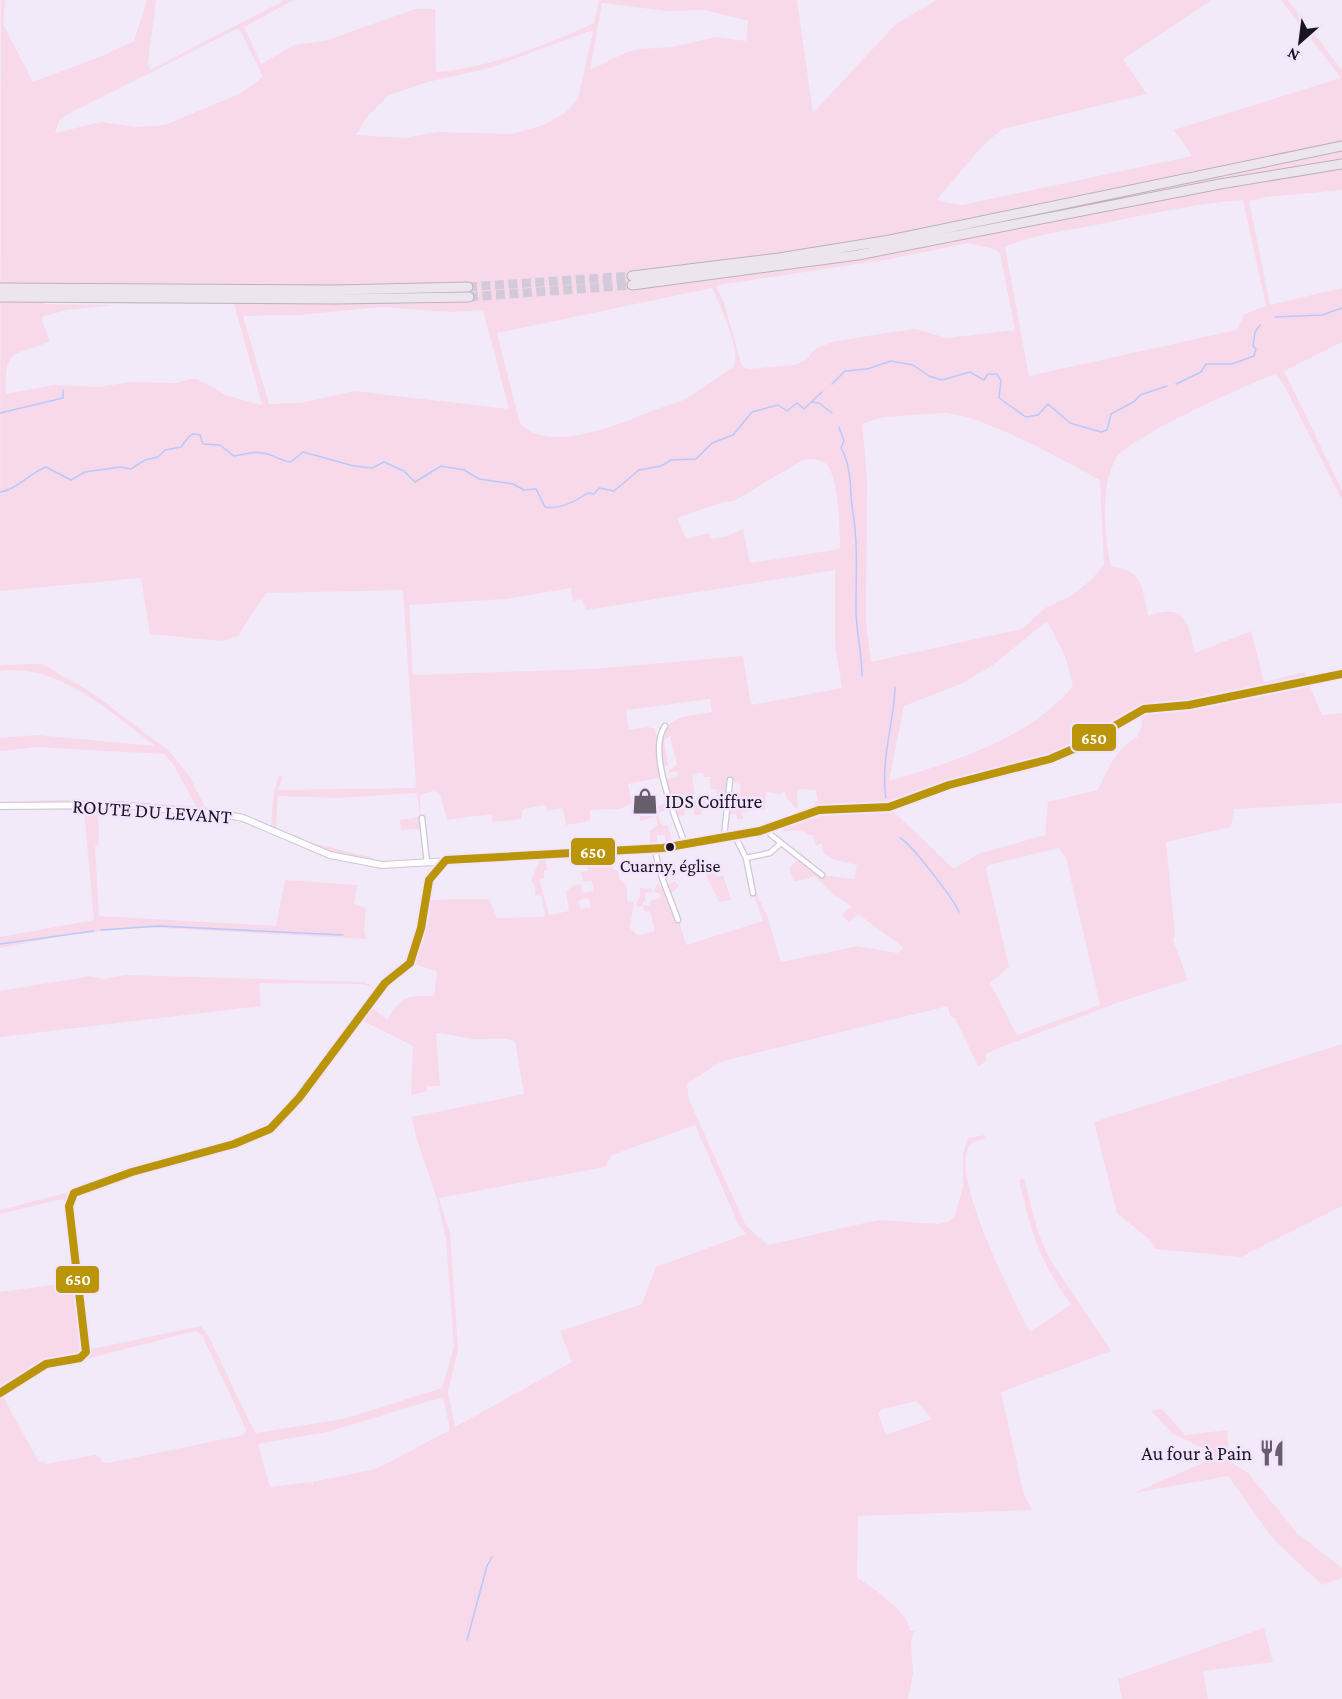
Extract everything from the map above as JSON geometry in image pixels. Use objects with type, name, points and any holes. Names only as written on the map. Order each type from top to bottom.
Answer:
[{"type":"highway","points":[[1342,146],[890,240],[632,280],[847,257],[1220,184],[1342,164]]},
{"type":"highway","points":[[0,288],[469,292],[272,299],[0,297]]},
{"type":"street","name":"ROUTE DU LEVANT","points":[[0,806],[118,805],[222,814],[243,818],[307,847],[343,858],[382,865],[655,849],[735,836],[767,828],[815,811],[896,805],[949,785],[1050,759],[1078,747],[1136,713],[1151,708],[1189,705],[1342,674]]},
{"type":"street","points":[[665,726],[659,737],[660,754],[669,796],[685,844]]},
{"type":"street","points":[[724,837],[730,780]]},
{"type":"street","points":[[0,1393],[46,1364],[80,1358],[86,1352],[69,1206],[74,1193],[132,1172],[234,1144],[270,1129],[289,1111],[385,983],[410,963],[419,936],[430,867],[425,863],[422,818]]},
{"type":"street","points":[[767,828],[781,843],[822,875]]},
{"type":"street","points":[[735,836],[746,858],[753,893]]},
{"type":"street","points":[[746,858],[772,852],[781,843]]},
{"type":"street","points":[[655,849],[659,876],[667,887],[678,920]]},
{"type":"street","points":[[429,877],[446,860]]},
{"type":"shaded area","points":[[1,0],[5,0],[3,24],[33,82],[107,54],[134,41],[147,0],[156,0],[148,63],[150,70],[285,0],[294,0],[244,27],[261,64],[294,45],[325,41],[415,9],[435,9],[436,72],[496,61],[576,31],[594,23],[599,0],[797,0],[813,113],[895,25],[936,0],[1211,0],[1123,59],[1147,94],[1003,129],[985,143],[938,198],[938,201],[962,205],[1192,156],[1174,130],[1341,78],[1281,0],[1288,0],[1342,70],[1342,190],[1266,197],[1249,201],[1270,305],[1342,288],[1342,342],[1284,371],[1342,490],[1342,500],[1284,385],[1276,374],[1191,411],[1126,448],[1117,457],[1108,481],[1105,526],[1111,566],[1130,572],[1140,582],[1148,616],[1170,612],[1182,617],[1189,631],[1195,653],[1251,631],[1264,682],[1305,672],[1307,681],[1334,675],[1333,672],[1342,670],[1342,678],[1309,684],[1322,715],[1342,713],[1342,803],[1234,809],[1231,827],[1166,842],[1175,934],[1173,940],[1188,980],[1122,1001],[999,1048],[986,1054],[986,1062],[978,1066],[955,1018],[950,1016],[948,1006],[731,1059],[719,1063],[687,1084],[689,1100],[746,1226],[768,1245],[878,1220],[939,1224],[950,1221],[955,1215],[963,1187],[963,1153],[968,1138],[985,1135],[986,1139],[972,1143],[966,1157],[967,1178],[985,1236],[1030,1332],[1071,1304],[1051,1274],[1038,1245],[1019,1180],[1024,1179],[1038,1232],[1050,1260],[1111,1351],[1001,1392],[1024,1495],[1032,1510],[858,1516],[857,1578],[897,1608],[910,1631],[914,1631],[911,1642],[913,1674],[908,1699],[0,1699],[0,1292],[76,1282],[65,1201],[62,1199],[0,1214],[0,1210],[69,1192],[132,1169],[248,1138],[277,1121],[375,992],[373,987],[359,984],[259,983],[261,1006],[0,1037],[0,991],[91,976],[104,979],[125,975],[364,982],[380,990],[369,1005],[387,1020],[401,1001],[416,996],[434,996],[437,971],[410,963],[416,947],[424,900],[489,899],[497,918],[545,917],[542,896],[535,895],[535,886],[531,880],[540,860],[536,858],[545,856],[547,870],[544,871],[544,878],[540,879],[549,915],[569,911],[566,892],[573,885],[581,884],[582,893],[594,891],[592,881],[583,882],[581,872],[588,871],[585,857],[578,857],[577,854],[610,852],[614,870],[618,870],[619,879],[627,886],[627,902],[634,901],[630,928],[638,936],[655,931],[650,911],[645,912],[643,906],[638,907],[636,904],[640,896],[640,888],[652,889],[652,892],[645,893],[646,901],[643,901],[643,905],[650,906],[650,901],[661,898],[660,893],[653,892],[658,883],[662,889],[675,881],[679,886],[671,893],[686,945],[763,921],[753,893],[756,893],[767,915],[781,962],[858,946],[897,953],[904,948],[858,914],[849,922],[842,915],[852,906],[835,896],[815,876],[794,882],[789,867],[801,858],[822,875],[854,879],[857,865],[835,860],[823,853],[822,843],[816,846],[812,835],[806,835],[803,830],[783,831],[780,823],[815,811],[815,802],[818,801],[816,790],[797,789],[798,810],[787,799],[785,791],[781,794],[766,792],[765,809],[742,812],[743,819],[737,819],[736,814],[729,815],[729,799],[739,797],[741,785],[730,780],[733,765],[724,806],[719,803],[716,789],[710,789],[710,777],[704,777],[703,773],[692,774],[695,800],[705,799],[705,809],[701,811],[701,815],[694,815],[693,804],[683,805],[685,815],[677,816],[671,802],[683,801],[683,794],[670,797],[667,779],[678,777],[677,771],[667,773],[677,764],[670,736],[664,740],[668,766],[662,767],[660,754],[663,728],[681,717],[712,712],[710,699],[626,710],[629,730],[648,727],[655,729],[663,777],[628,784],[632,804],[619,809],[590,810],[590,821],[566,825],[563,808],[548,811],[545,805],[523,809],[521,819],[493,822],[491,814],[447,820],[440,795],[434,791],[420,795],[421,829],[401,830],[400,820],[420,817],[417,793],[336,798],[278,796],[276,828],[301,840],[373,858],[372,860],[328,856],[307,850],[307,847],[243,818],[106,809],[106,805],[98,805],[99,843],[95,847],[99,916],[276,926],[285,880],[357,885],[354,904],[366,908],[364,932],[367,939],[143,927],[66,935],[0,948],[0,937],[94,920],[84,810],[0,810],[0,802],[61,800],[196,806],[173,764],[164,754],[36,747],[0,751],[0,738],[37,735],[155,746],[103,706],[63,682],[42,674],[21,670],[0,671],[0,665],[42,664],[91,692],[169,751],[190,777],[205,807],[240,813],[271,826],[273,797],[279,775],[283,777],[278,790],[415,788],[416,784],[403,590],[266,593],[238,636],[221,641],[150,634],[141,578],[0,591]],"holes":[[[602,3],[667,11],[705,10],[748,21],[746,41],[716,37],[672,47],[627,52],[590,70]],[[237,29],[240,30],[263,77],[239,94],[165,125],[136,127],[101,122],[55,133],[60,119],[66,115]],[[593,31],[578,99],[564,114],[541,126],[511,134],[437,132],[403,138],[356,135],[365,119],[389,95],[427,82],[490,68]],[[1243,200],[1266,306],[1245,314],[1236,330],[1029,376],[1005,247],[1046,234],[1185,207]],[[968,243],[995,249],[1000,253],[1015,330],[947,338],[915,329],[880,334],[831,342],[813,351],[806,360],[795,365],[748,369],[742,366],[724,303],[716,286],[718,285],[891,259]],[[712,288],[733,340],[735,352],[733,368],[686,398],[604,429],[567,436],[533,433],[520,424],[497,333]],[[45,300],[233,300],[262,405],[228,396],[197,379],[176,383],[129,382],[99,387],[54,385],[6,394],[7,369],[13,356],[50,342],[42,320],[44,316],[67,310],[113,305],[45,304]],[[380,307],[451,312],[483,310],[509,409],[354,391],[301,403],[269,404],[243,316],[300,315]],[[943,413],[979,421],[1022,439],[1100,480],[1104,564],[1093,578],[1073,595],[1045,608],[1022,629],[871,662],[866,622],[867,478],[862,424],[884,417]],[[812,459],[826,464],[834,480],[838,505],[840,549],[750,563],[743,529],[728,536],[710,539],[710,533],[686,539],[677,518],[724,502],[734,501],[803,460]],[[835,570],[835,645],[842,688],[751,705],[743,656],[591,669],[413,675],[409,605],[505,599],[571,588],[573,601],[582,599],[586,610]],[[1047,621],[1065,656],[1073,686],[1035,721],[989,746],[939,766],[889,781],[904,706],[963,683],[993,665]],[[1141,716],[1142,726],[1137,737],[1118,753],[1098,790],[1048,802],[1045,835],[978,854],[954,869],[894,812],[898,807],[967,784],[1040,766],[1065,756]],[[1059,848],[1066,858],[1100,1005],[1017,1035],[990,983],[1009,967],[986,869],[989,865]],[[582,894],[584,899],[589,898],[591,907],[581,909],[578,901],[583,899]],[[361,1020],[413,1046],[411,1095],[427,1091],[427,1086],[440,1086],[436,1033],[473,1039],[498,1038],[515,1041],[524,1094],[412,1117],[416,1137],[437,1199],[446,1239],[454,1347],[442,1388],[343,1419],[255,1433],[208,1335],[201,1326],[92,1349],[73,1221],[74,1199],[82,1193],[133,1174],[244,1144],[263,1136],[285,1119]],[[695,1125],[739,1226],[746,1234],[656,1267],[642,1304],[560,1331],[572,1362],[455,1427],[448,1392],[458,1350],[450,1233],[439,1198],[605,1167],[612,1155]],[[195,1331],[202,1335],[246,1429],[244,1435],[108,1463],[95,1455],[46,1464],[43,1461],[39,1462],[1,1393],[44,1366],[79,1361]],[[443,1397],[450,1430],[376,1469],[313,1482],[313,1487],[311,1482],[270,1487],[258,1444],[327,1432]],[[917,1401],[932,1419],[886,1435],[878,1413],[883,1409]]]},
{"type":"shaded area","points":[[667,803],[669,809],[657,813],[662,826],[668,825],[672,841],[681,839],[681,841],[666,844],[665,835],[657,835],[657,845],[650,845],[650,831],[658,825],[656,816],[640,821],[640,806],[655,807]]},
{"type":"shaded area","points":[[709,872],[715,873],[717,877],[723,875],[731,900],[719,902],[706,875]]},
{"type":"shaded area","points":[[1342,1044],[1342,1206],[1241,1257],[1156,1249],[1150,1240],[1117,1213],[1094,1122]]},
{"type":"shaded area","points":[[1162,1409],[1185,1435],[1227,1430],[1229,1452],[1223,1457],[1248,1473],[1297,1533],[1342,1568],[1342,1578],[1322,1585],[1274,1540],[1228,1476],[1134,1493],[1205,1462],[1205,1449],[1173,1434],[1151,1411]]},
{"type":"shaded area","points":[[1264,1628],[1273,1662],[1203,1671],[1208,1699],[1122,1699],[1118,1679]]},
{"type":"waterway","points":[[1275,317],[1322,315],[1342,308]]},
{"type":"waterway","points":[[1176,384],[1201,372],[1206,364],[1232,364],[1254,356],[1255,332],[1260,325]]},
{"type":"waterway","points":[[832,384],[845,371],[867,369],[891,361],[913,365],[929,376],[942,380],[970,372],[984,380],[988,374],[997,374],[1001,381],[999,398],[1026,417],[1038,415],[1048,404],[1070,423],[1101,432],[1107,430],[1111,414],[1135,401],[1140,395],[1167,386]]},
{"type":"waterway","points":[[0,413],[63,398],[63,390]]},
{"type":"waterway","points":[[0,492],[12,488],[46,467],[71,480],[85,472],[120,467],[131,469],[145,460],[158,457],[165,450],[181,447],[189,437],[196,434],[200,435],[203,444],[220,445],[234,456],[259,453],[291,462],[303,452],[354,466],[372,468],[384,462],[404,471],[415,482],[441,466],[464,470],[479,479],[513,484],[524,490],[536,489],[545,507],[551,508],[573,502],[588,493],[594,494],[599,488],[614,491],[639,470],[661,466],[671,460],[696,459],[712,443],[733,435],[752,412],[778,405],[787,411],[797,403],[804,409],[822,392]]},
{"type":"waterway","points":[[811,402],[819,403],[832,413]]},
{"type":"waterway","points":[[839,427],[844,441],[841,448],[849,472],[855,525],[856,617],[862,676]]},
{"type":"waterway","points":[[886,798],[886,756],[895,687]]},
{"type":"waterway","points":[[900,838],[932,872],[959,912]]},
{"type":"waterway","points":[[101,930],[159,926],[343,935]]},
{"type":"waterway","points":[[0,944],[94,931]]},
{"type":"waterway","points":[[467,1640],[487,1566],[492,1557]]},
{"type":"tunnel","points":[[468,287],[632,276]]},
{"type":"tunnel","points":[[469,297],[632,285]]},
{"type":"transit line","name":"650","points":[[410,963],[421,928],[429,880],[446,860],[663,848],[760,831],[819,810],[889,807],[949,785],[1050,759],[1078,747],[1144,709],[1189,705],[1342,674]]},
{"type":"transit line","name":"650","points":[[0,1393],[46,1364],[80,1358],[86,1352],[69,1206],[74,1193],[132,1172],[234,1144],[270,1129],[299,1098],[385,983],[410,963]]},
{"type":"place","name":"IDS Coiffure","points":[[645,801]]},
{"type":"place","name":"Cuarny, église","points":[[670,847]]},
{"type":"place","name":"Au four à Pain","points":[[1272,1453]]}]
